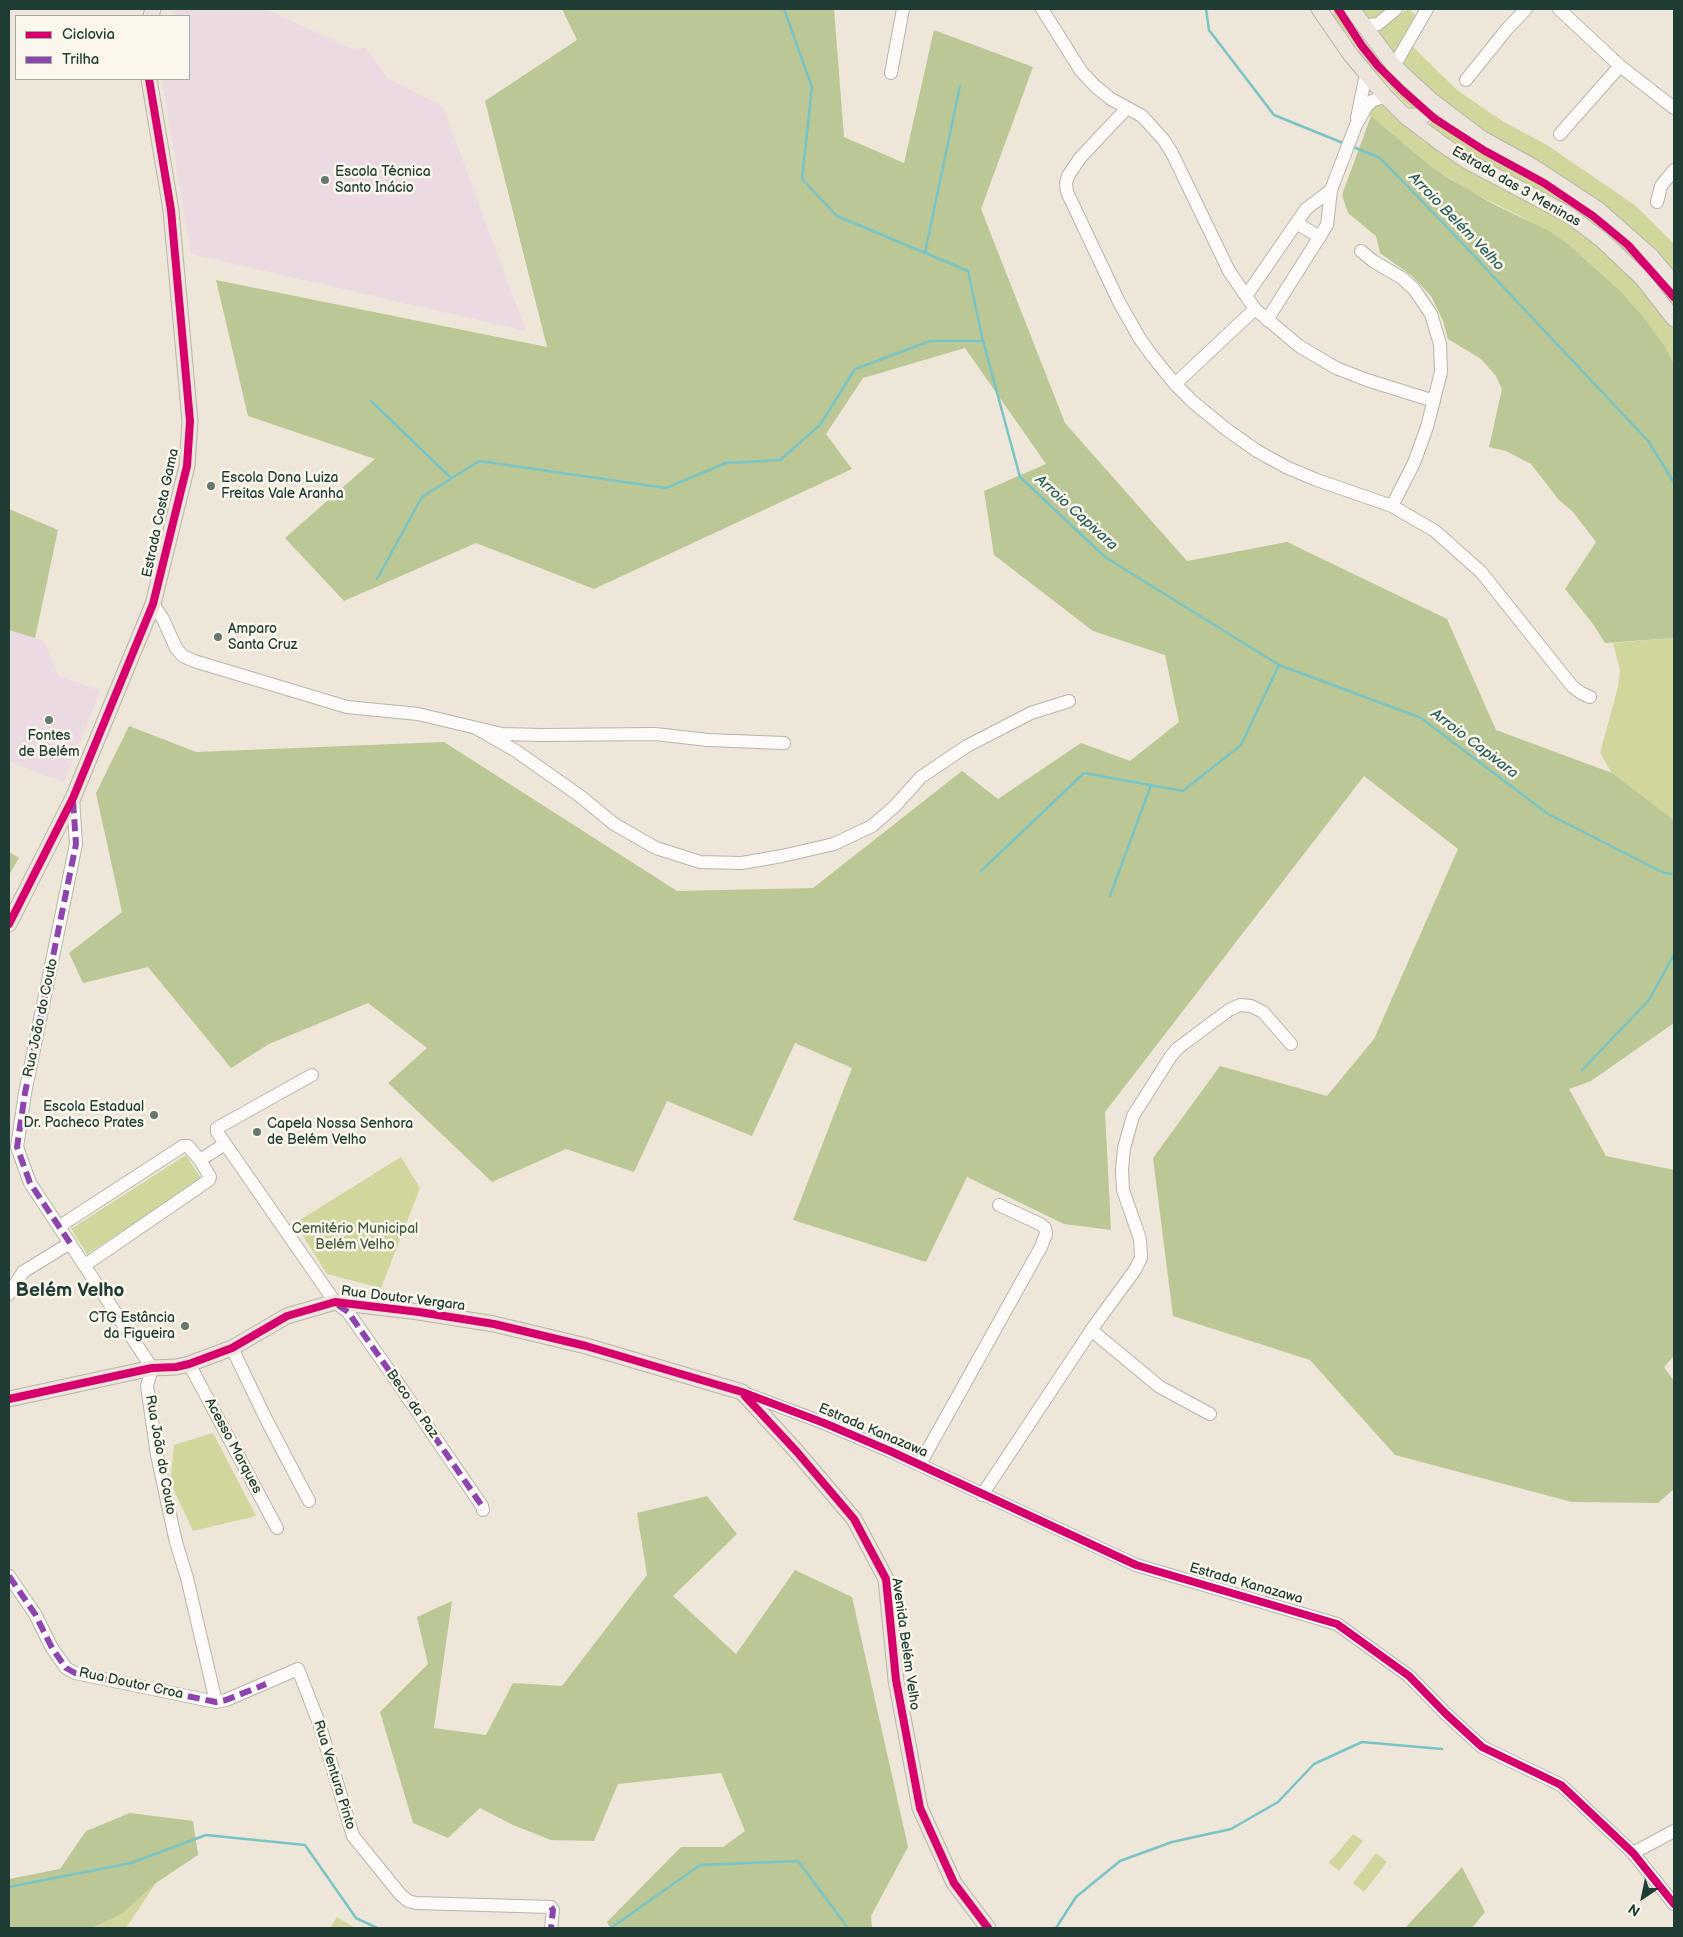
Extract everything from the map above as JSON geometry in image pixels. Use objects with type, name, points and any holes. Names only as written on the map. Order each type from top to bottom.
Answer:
[{"type":"main road","name":"Estrada das 3 Meninas","points":[[1352,9],[1394,66],[1431,100],[1481,138],[1539,171],[1599,210],[1645,250],[1674,283]]},
{"type":"main road","name":"Estrada das 3 Meninas","points":[[1325,13],[1339,40],[1385,96],[1405,116],[1467,161],[1569,215],[1602,240],[1636,272],[1674,319]]},
{"type":"main road","name":"Estrada Costa Gama","points":[[9,924],[73,798],[153,604],[187,466],[190,421],[171,210],[149,80]]},
{"type":"main road","points":[[1405,116],[1423,116],[1429,109],[1431,100]]},
{"type":"main road","name":"Rua Doutor Vergara","points":[[9,1399],[152,1368],[176,1367],[189,1364],[232,1348],[287,1316],[335,1302],[419,1312],[494,1324],[586,1346],[742,1392]]},
{"type":"main road","name":"Avenida Belém Velho","points":[[742,1392],[854,1518],[886,1580],[896,1680],[920,1808],[954,1883],[988,1928]]},
{"type":"street","points":[[891,73],[903,9]]},
{"type":"street","points":[[1042,9],[1081,72],[1106,95],[1142,116],[1163,139],[1172,153],[1229,271],[1255,309],[1299,346],[1336,368],[1434,401]]},
{"type":"street","points":[[1363,26],[1378,24],[1396,9]]},
{"type":"street","points":[[1466,80],[1507,29],[1526,9]]},
{"type":"street","points":[[1559,9],[1620,66],[1674,108]]},
{"type":"street","points":[[1394,66],[1425,10]]},
{"type":"street","points":[[1560,134],[1620,66]]},
{"type":"street","points":[[1356,125],[1366,74]]},
{"type":"street","points":[[1267,320],[1327,225],[1331,190],[1356,125],[1366,107],[1372,101],[1385,96]]},
{"type":"street","points":[[1127,108],[1080,158],[1068,176],[1066,183],[1068,192],[1129,322],[1153,357],[1193,402],[1226,429],[1272,460],[1317,480],[1392,506],[1435,531],[1470,561],[1490,583],[1572,686],[1590,698]]},
{"type":"street","points":[[1657,202],[1660,186],[1674,170]]},
{"type":"street","points":[[1246,296],[1306,209],[1331,190]]},
{"type":"street","points":[[1296,223],[1320,237]]},
{"type":"street","points":[[1361,251],[1372,261],[1402,278],[1414,290],[1431,314],[1440,344],[1442,361],[1428,427],[1417,456],[1392,506]]},
{"type":"street","points":[[1175,384],[1255,309]]},
{"type":"street","points":[[153,604],[163,619],[176,648],[183,656],[194,661],[347,707],[418,714],[502,734],[542,736],[655,734],[708,740],[784,743]]},
{"type":"street","points":[[476,728],[524,757],[580,796],[614,824],[656,848],[700,862],[742,863],[834,844],[872,826],[895,806],[921,777],[968,746],[1031,713],[1069,701]]},
{"type":"street","name":"Rua João do Couto","points":[[73,798],[76,844],[25,1093],[17,1147],[30,1183],[152,1368],[147,1386],[157,1455],[176,1542],[187,1578],[216,1702]]},
{"type":"street","points":[[982,1495],[1091,1330],[1135,1270],[1141,1258],[1140,1239],[1123,1190],[1124,1148],[1133,1116],[1171,1056],[1178,1048],[1230,1010],[1240,1006],[1251,1006],[1264,1012],[1291,1044]]},
{"type":"street","points":[[200,1160],[226,1144],[217,1132],[217,1128],[312,1075]]},
{"type":"street","name":"Beco da Paz","points":[[226,1144],[335,1302],[348,1312],[483,1510]]},
{"type":"street","points":[[60,1226],[183,1146],[188,1146],[200,1160],[210,1176],[209,1180],[85,1264]]},
{"type":"street","points":[[920,1464],[1041,1247],[1046,1234],[1045,1228],[1040,1224],[999,1205]]},
{"type":"street","points":[[9,1294],[23,1272],[70,1243]]},
{"type":"street","points":[[1091,1330],[1160,1387],[1210,1414]]},
{"type":"street","points":[[232,1348],[266,1419],[309,1501]]},
{"type":"street","name":"Acesso Marques","points":[[189,1364],[277,1528]]},
{"type":"street","name":"Estrada Kanazawa","points":[[742,1392],[824,1423],[920,1464],[982,1495],[1136,1565],[1338,1624],[1409,1676],[1482,1747],[1561,1785],[1633,1853],[1674,1904]]},
{"type":"street","name":"Rua Doutor Croa","points":[[9,1576],[35,1614],[52,1648],[66,1668],[84,1675],[216,1702],[226,1700],[298,1669]]},
{"type":"street","name":"Rua Ventura Pinto","points":[[298,1669],[320,1726],[353,1836],[400,1894],[408,1901],[416,1903],[551,1908],[554,1910],[551,1928]]},
{"type":"street","points":[[1633,1853],[1674,1831]]},
{"type":"shaded area","name":"Escola Técnica Santo Inácio","points":[[175,9],[266,9],[354,50],[365,47],[388,78],[443,107],[526,331],[191,254],[162,80],[190,80],[190,15],[173,15]]},
{"type":"shaded area","name":"Fontes de Belém","points":[[9,630],[44,641],[58,675],[100,691],[64,782],[9,762]]},
{"type":"green space","points":[[562,9],[834,9],[844,137],[904,163],[934,30],[1033,67],[981,209],[1065,423],[1187,561],[1287,542],[1447,619],[1496,730],[1612,773],[1674,820],[1674,1023],[1591,1081],[1569,1089],[1606,1156],[1674,1170],[1674,1356],[1664,1367],[1674,1381],[1674,1489],[1658,1503],[1572,1502],[1395,1455],[1310,1360],[1173,1316],[1153,1158],[1220,1066],[1327,1096],[1374,1039],[1458,849],[1364,776],[1105,1112],[1111,1230],[1064,1224],[967,1177],[926,1262],[793,1220],[852,1068],[795,1043],[752,1136],[667,1101],[634,1172],[566,1149],[492,1182],[388,1083],[427,1048],[368,1003],[269,1044],[231,1068],[148,967],[83,983],[69,953],[122,912],[96,793],[129,726],[196,752],[444,742],[677,891],[813,888],[962,771],[998,799],[1081,743],[1130,761],[1179,722],[1165,655],[1093,631],[994,555],[984,491],[1046,464],[965,348],[863,378],[826,434],[852,469],[594,589],[476,543],[344,601],[285,538],[375,459],[248,416],[216,280],[547,347],[485,101],[577,40]]},
{"type":"green space","points":[[1335,9],[1342,9],[1365,43],[1394,77],[1422,105],[1417,112],[1403,101],[1370,65],[1333,15]]},
{"type":"green space","points":[[1358,9],[1384,9],[1386,12],[1373,20],[1367,19]]},
{"type":"green space","points":[[1409,9],[1415,14],[1413,27],[1394,57],[1373,30]]},
{"type":"green space","points":[[1412,46],[1458,91],[1504,122],[1547,145],[1636,206],[1674,244],[1674,276],[1662,261],[1465,122],[1405,67],[1403,61]]},
{"type":"green space","points":[[1380,101],[1558,213],[1614,256],[1674,326],[1674,364],[1645,319],[1572,247],[1522,217],[1469,191],[1428,164],[1366,112]]},
{"type":"green space","points":[[1438,114],[1594,213],[1659,273],[1674,291],[1674,311],[1635,265],[1470,157],[1429,125]]},
{"type":"green space","points":[[1371,116],[1428,164],[1450,179],[1493,204],[1549,231],[1572,247],[1621,292],[1645,319],[1665,347],[1674,364],[1674,638],[1605,643],[1593,624],[1565,589],[1596,542],[1573,512],[1558,499],[1531,464],[1506,451],[1489,447],[1502,389],[1496,376],[1481,359],[1448,339],[1443,321],[1431,296],[1412,276],[1380,253],[1376,236],[1348,213],[1342,195]]},
{"type":"green space","points":[[9,509],[58,530],[35,638],[9,630]]},
{"type":"green space","points":[[1674,638],[1674,820],[1612,773],[1600,753],[1618,687],[1620,670],[1613,643]]},
{"type":"green space","points":[[9,852],[19,858],[9,875]]},
{"type":"green space","points":[[186,1155],[202,1180],[87,1254],[71,1229]]},
{"type":"green space","name":"Cemitério Municipal Belém Velho","points":[[401,1157],[420,1188],[381,1288],[327,1274],[295,1223]]},
{"type":"green space","points":[[213,1433],[256,1516],[193,1531],[170,1482],[174,1445]]},
{"type":"green space","points":[[707,1496],[737,1534],[673,1596],[736,1654],[795,1570],[852,1597],[908,1847],[871,1916],[872,1928],[610,1928],[607,1922],[681,1847],[723,1847],[745,1831],[721,1773],[618,1784],[594,1841],[551,1840],[513,1825],[480,1808],[448,1838],[413,1823],[380,1712],[428,1664],[417,1617],[452,1601],[434,1728],[486,1735],[513,1683],[562,1686],[647,1575],[637,1513]]},
{"type":"green space","points":[[130,1813],[193,1821],[198,1855],[156,1883],[122,1914],[92,1928],[9,1928],[9,1879],[60,1869],[86,1831]]},
{"type":"green space","points":[[1353,1834],[1363,1841],[1339,1871],[1329,1863]]},
{"type":"green space","points":[[1376,1853],[1387,1862],[1364,1892],[1353,1883]]},
{"type":"green space","points":[[1462,1867],[1485,1912],[1472,1928],[1405,1928]]},
{"type":"green space","points":[[156,1883],[126,1928],[92,1928],[122,1914]]},
{"type":"green space","points":[[337,1917],[355,1928],[330,1928]]},
{"type":"waterway","name":"Arroio Capivara","points":[[784,9],[812,87],[802,179],[837,216],[968,271],[983,341],[1020,477],[1105,557],[1279,665],[1421,718],[1548,814],[1664,873],[1674,874]]},
{"type":"waterway","name":"Arroio Belém Velho","points":[[1206,9],[1209,30],[1274,115],[1343,143]]},
{"type":"waterway","points":[[925,253],[960,86]]},
{"type":"waterway","name":"Arroio Belém Velho","points":[[1351,146],[1380,158],[1445,225],[1649,442],[1674,483]]},
{"type":"waterway","points":[[377,579],[422,497],[479,461],[666,488],[726,463],[780,460],[820,425],[855,369],[930,341],[983,341]]},
{"type":"waterway","points":[[371,401],[451,478]]},
{"type":"waterway","points":[[981,871],[1084,773],[1183,791],[1241,745],[1279,665]]},
{"type":"waterway","points":[[1110,896],[1151,785]]},
{"type":"waterway","points":[[1582,1070],[1649,1000],[1674,954]]},
{"type":"waterway","points":[[1056,1928],[1076,1897],[1120,1861],[1172,1842],[1231,1829],[1278,1802],[1314,1764],[1362,1742],[1442,1749]]},
{"type":"waterway","points":[[9,1887],[131,1863],[206,1835],[305,1845],[356,1918],[377,1928]]},
{"type":"waterway","points":[[611,1928],[700,1865],[798,1861],[848,1928]]},
{"type":"marked path","points":[[70,1243],[30,1183],[17,1147],[25,1093],[76,844],[73,801]]},
{"type":"marked path","points":[[338,1305],[348,1312],[483,1510]]},
{"type":"marked path","points":[[9,1576],[35,1614],[52,1648],[66,1668],[75,1673],[216,1702],[226,1700],[266,1684]]},
{"type":"marked path","points":[[551,1907],[553,1910],[551,1928]]},
{"type":"cycle path","points":[[1338,9],[1362,46],[1378,66],[1435,119],[1485,151],[1544,183],[1593,216],[1628,245],[1674,297]]},
{"type":"cycle path","points":[[9,924],[73,798],[153,604],[187,466],[190,421],[171,210],[149,80]]},
{"type":"cycle path","points":[[9,1399],[152,1368],[176,1367],[189,1364],[232,1348],[287,1316],[335,1302],[419,1312],[494,1324],[586,1346],[742,1392],[824,1423],[890,1451],[1136,1565],[1337,1624],[1409,1676],[1482,1747],[1561,1785],[1633,1853],[1674,1904]]},
{"type":"cycle path","points":[[745,1396],[797,1452],[854,1519],[886,1579],[896,1680],[920,1808],[954,1883],[988,1928]]},
{"type":"place","name":"Escola Técnica Santo Inácio","points":[[325,180]]},
{"type":"place","name":"Escola Dona Luiza Freitas Vale Aranha","points":[[211,486]]},
{"type":"place","name":"Amparo Santa Cruz","points":[[218,637]]},
{"type":"place","name":"Fontes de Belém","points":[[49,720]]},
{"type":"place","name":"Escola Estadual Dr. Pacheco Prates","points":[[154,1115]]},
{"type":"place","name":"Capela Nossa Senhora de Belém Velho","points":[[257,1132]]},
{"type":"place","name":"CTG Estância da Figueira","points":[[185,1326]]},
{"type":"district","name":"Belém Velho","points":[[70,1291]]}]
